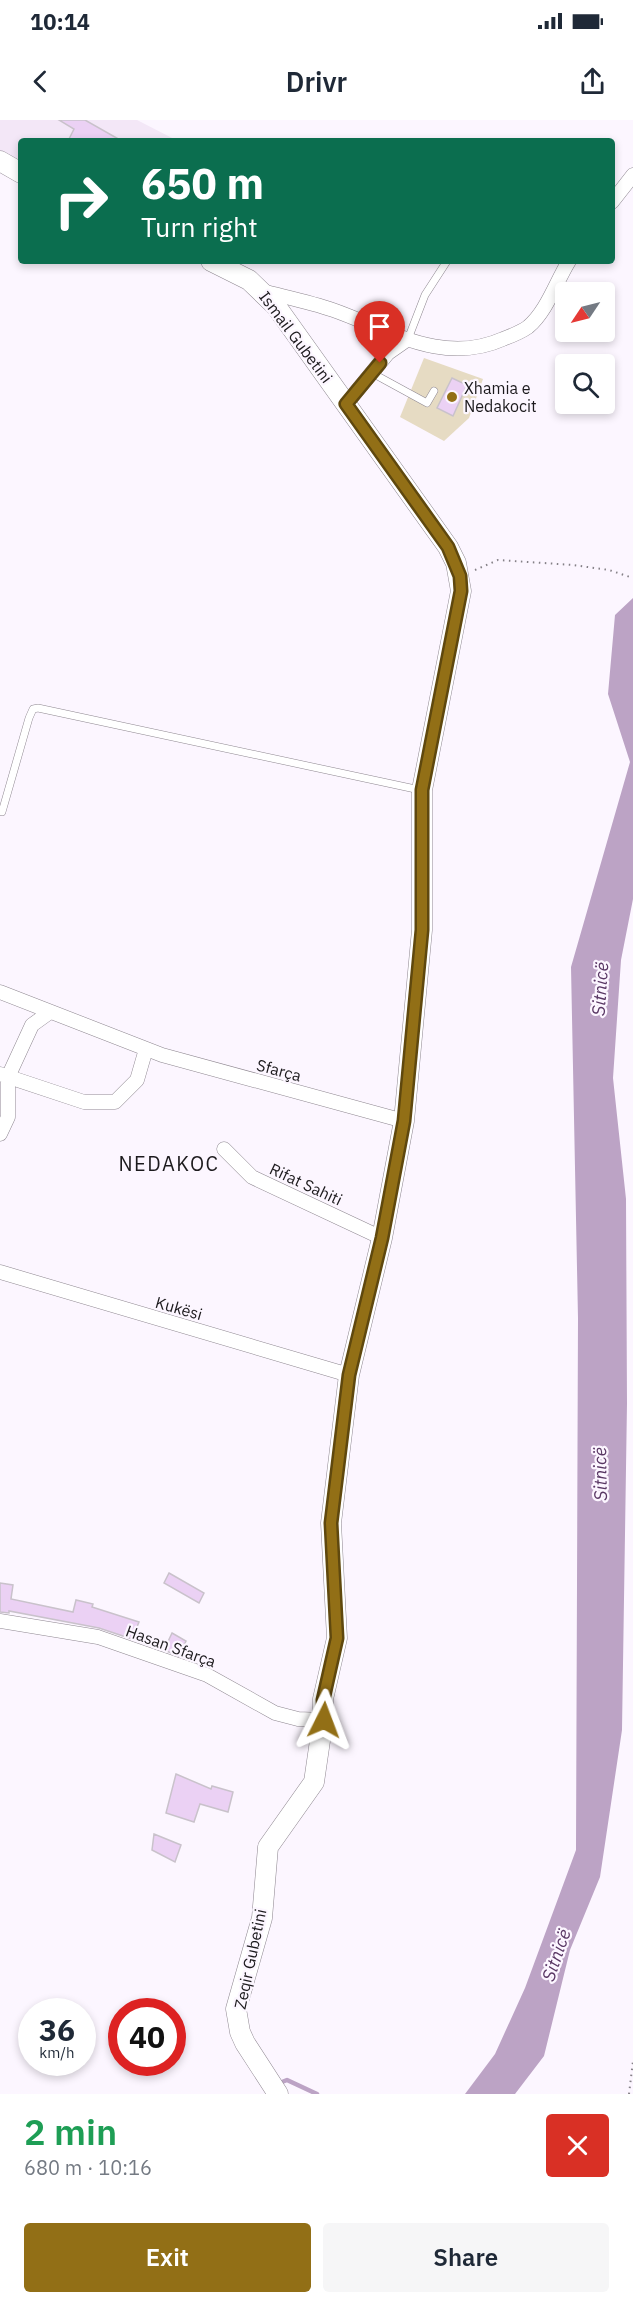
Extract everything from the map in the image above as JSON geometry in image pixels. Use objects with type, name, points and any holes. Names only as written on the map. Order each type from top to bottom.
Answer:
[{"type":"street","points":[[0,161],[18,171]]},
{"type":"street","points":[[615,198],[633,175]]},
{"type":"street","name":"Ismail Gubetini","points":[[218,264],[236,272],[276,306],[448,547],[460,576],[461,591],[422,790],[422,930],[404,1121],[382,1238],[349,1375],[331,1523],[337,1638],[323,1700],[324,1720]]},
{"type":"street","points":[[261,291],[331,309],[408,339],[454,350],[492,344],[517,333],[538,316],[567,264]]},
{"type":"street","points":[[346,404],[388,354],[408,339]]},
{"type":"street","name":"Sfarça","points":[[0,992],[146,1049],[404,1121]]},
{"type":"street","points":[[0,1134],[8,1117],[4,1076],[32,1025],[50,1012]]},
{"type":"street","points":[[4,1076],[84,1102],[115,1102],[137,1080],[146,1049]]},
{"type":"street","name":"Rifat Sahiti","points":[[224,1149],[252,1178],[382,1238]]},
{"type":"street","name":"Kukësi","points":[[0,1272],[349,1375]]},
{"type":"street","name":"Hasan Sfarça","points":[[0,1621],[98,1637],[207,1675],[275,1713],[298,1719],[324,1720]]},
{"type":"street","name":"Zeqir Gubetini","points":[[277,2091],[245,2043],[240,2032],[236,2009],[262,1918],[268,1847],[314,1782],[324,1720]]},
{"type":"lane","points":[[408,339],[425,295],[445,264]]},
{"type":"lane","points":[[372,373],[427,403],[434,391]]},
{"type":"lane","points":[[2,812],[28,718],[33,710],[38,708],[422,790]]},
{"type":"path","points":[[460,576],[498,560],[573,565],[609,570],[633,578]]},
{"type":"path","points":[[629,2094],[633,2061]]},
{"type":"shaded area","points":[[0,120],[137,120],[172,138],[18,138],[18,161],[0,151]]},
{"type":"shaded area","points":[[424,358],[483,379],[469,418],[444,441],[400,417]]},
{"type":"water","name":"Sitnicë","points":[[633,598],[633,899],[621,960],[613,1078],[626,1199],[627,1403],[622,1730],[600,1877],[570,1950],[544,2056],[515,2094],[465,2094],[495,2054],[525,1988],[576,1850],[578,1318],[571,967],[630,762],[608,694],[615,615]]},
{"type":"building","points":[[59,120],[85,120],[117,138],[70,138],[74,129]]},
{"type":"building","name":"Xhamia e Nedakocit","points":[[452,378],[467,385],[453,416],[437,408]]},
{"type":"building","points":[[169,1573],[204,1593],[199,1603],[164,1583]]},
{"type":"building","points":[[0,1583],[13,1585],[11,1599],[73,1612],[76,1600],[93,1604],[92,1607],[139,1622],[132,1639],[99,1628],[9,1611],[9,1613],[0,1612]]},
{"type":"building","points":[[172,1633],[186,1641],[179,1656],[164,1650]]},
{"type":"building","points":[[176,1774],[211,1789],[212,1786],[233,1792],[228,1812],[200,1804],[194,1822],[166,1813]]},
{"type":"building","points":[[154,1834],[181,1845],[175,1862],[152,1850]]},
{"type":"waterway","points":[[277,2084],[287,2080],[317,2094]]},
{"type":"place","name":"Xhamia e Nedakocit","points":[[452,397]]},
{"type":"district","name":"NEDAKOC","points":[[169,1163]]},
{"type":"route","points":[[324,1720],[323,1700],[337,1638],[331,1523],[349,1375],[382,1238],[404,1121],[422,930],[422,790],[461,591],[460,576],[448,547],[346,404],[380,363]]}]
